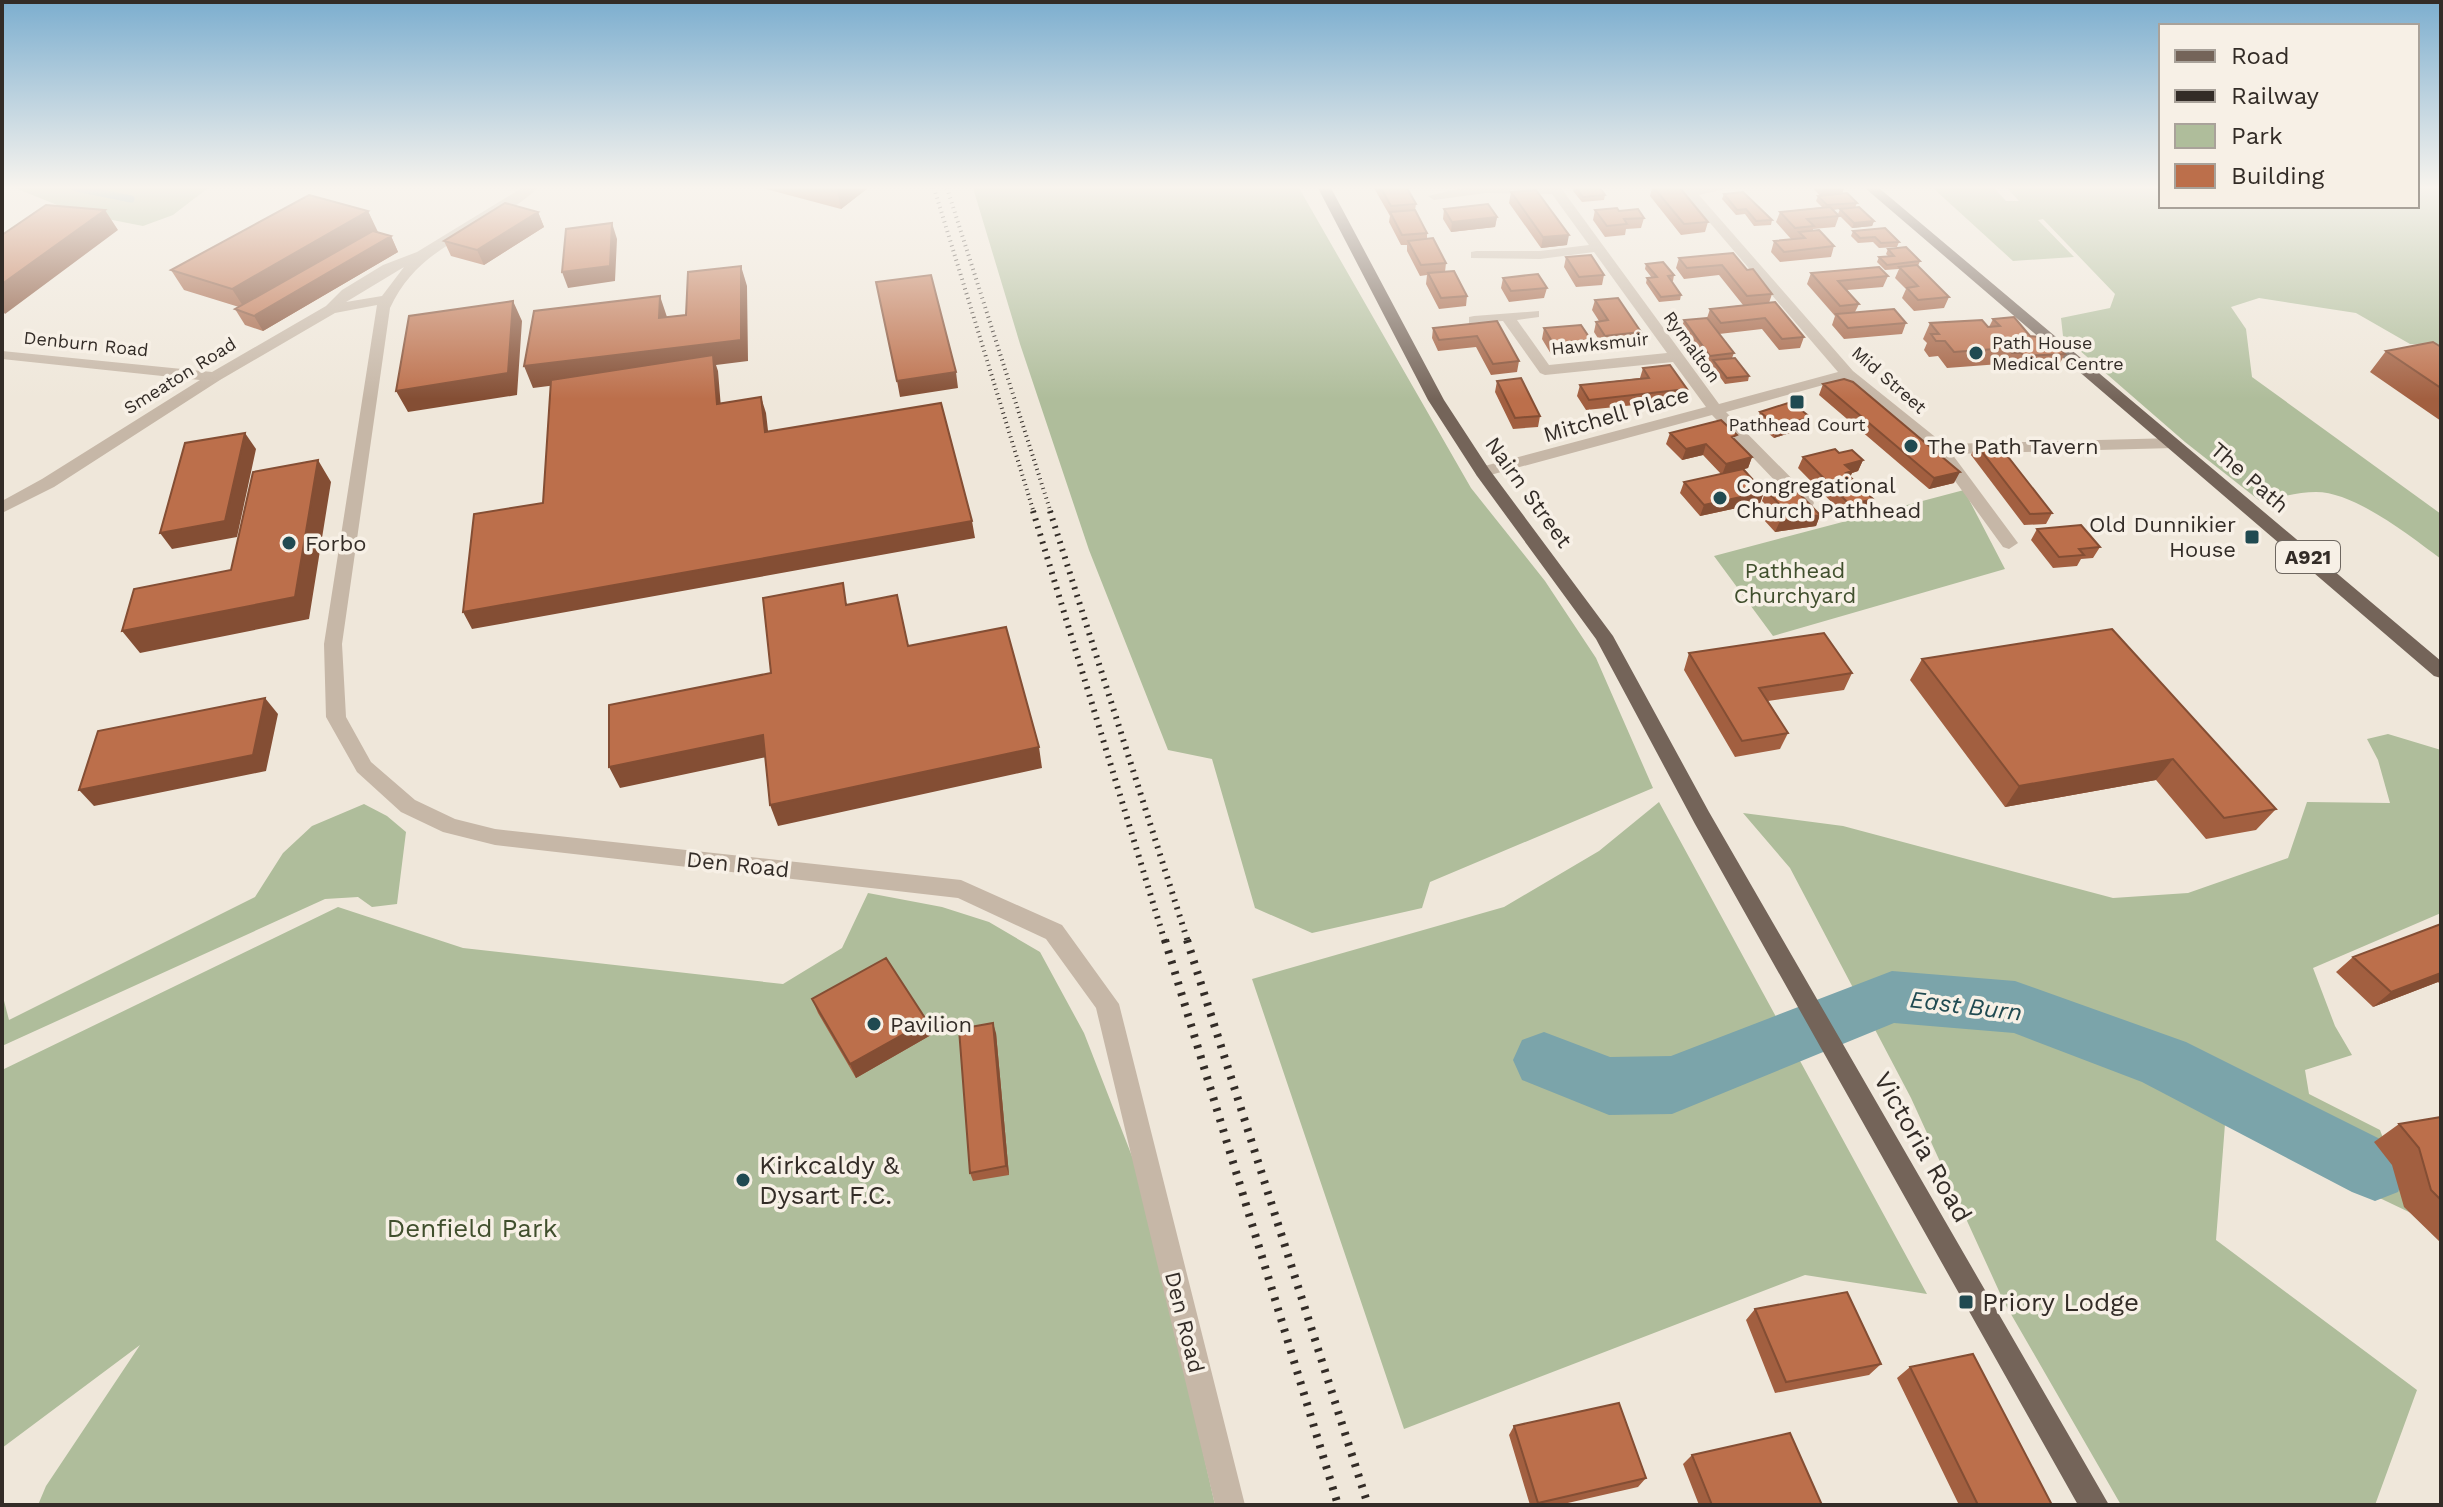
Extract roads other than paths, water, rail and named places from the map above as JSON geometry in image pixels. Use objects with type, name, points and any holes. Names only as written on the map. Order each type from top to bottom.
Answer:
[{"type":"main road","name":"Nairn Street","points":[[1361,258],[1436,400],[1483,472],[1604,636],[1702,818]]},
{"type":"main road","name":"A921","points":[[1955,258],[2174,443]]},
{"type":"main road","name":"The Path","points":[[2174,443],[2441,671]]},
{"type":"main road","name":"Victoria Road","points":[[1702,818],[2094,1505]]},
{"type":"street","points":[[331,309],[347,293],[388,268],[413,258]]},
{"type":"street","name":"Den Road","points":[[419,258],[392,289],[383,308],[333,644],[336,717],[364,767],[408,806],[450,826],[495,837],[961,889],[1054,932],[1107,1004],[1230,1505]]},
{"type":"street","name":"Rymalton","points":[[1604,258],[1715,409]]},
{"type":"street","name":"Mid Street","points":[[1747,258],[1848,374],[1940,449],[2009,543]]},
{"type":"street","name":"Smeaton Road","points":[[2,508],[48,483],[215,377],[331,309],[387,299]]},
{"type":"street","name":"Hawksmuir","points":[[1474,320],[1534,314]]},
{"type":"street","name":"Hawksmuir","points":[[1507,317],[1545,370],[1676,357]]},
{"type":"street","name":"Denburn Road","points":[[2,355],[215,377]]},
{"type":"street","name":"Mitchell Place","points":[[1483,472],[1848,374]]},
{"type":"street","points":[[1715,409],[1815,511]]},
{"type":"street","points":[[1940,449],[2174,443]]},
{"type":"waterway","name":"East Burn","points":[[1544,1060],[1609,1086],[1672,1085],[1892,997],[2015,1007],[2164,1062],[2375,1170]]},
{"type":"railway","points":[[956,258],[1034,513]]},
{"type":"railway","points":[[970,258],[1051,513]]},
{"type":"railway","points":[[1033,511],[1165,942]]},
{"type":"railway","points":[[1050,511],[1188,942]]},
{"type":"railway","points":[[1165,940],[1338,1505]]},
{"type":"railway","points":[[1187,940],[1368,1505]]},
{"type":"place","name":"Path House Medical Centre","points":[[1976,353]]},
{"type":"place","name":"Pathhead Court","points":[[1797,402]]},
{"type":"place","name":"The Path Tavern","points":[[1911,446]]},
{"type":"place","name":"Congregational Church Pathhead","points":[[1720,498]]},
{"type":"place","name":"Old Dunnikier House","points":[[2252,537]]},
{"type":"place","name":"Forbo","points":[[289,543]]},
{"type":"place","name":"Pavilion","points":[[874,1024]]},
{"type":"place","name":"Kirkcaldy & Dysart F.C.","points":[[743,1180]]},
{"type":"place","name":"Priory Lodge","points":[[1966,1302]]},
{"type":"park label","name":"Pathhead Churchyard","points":[[1795,582]]},
{"type":"park label","name":"Denfield Park","points":[[472,1228]]}]
